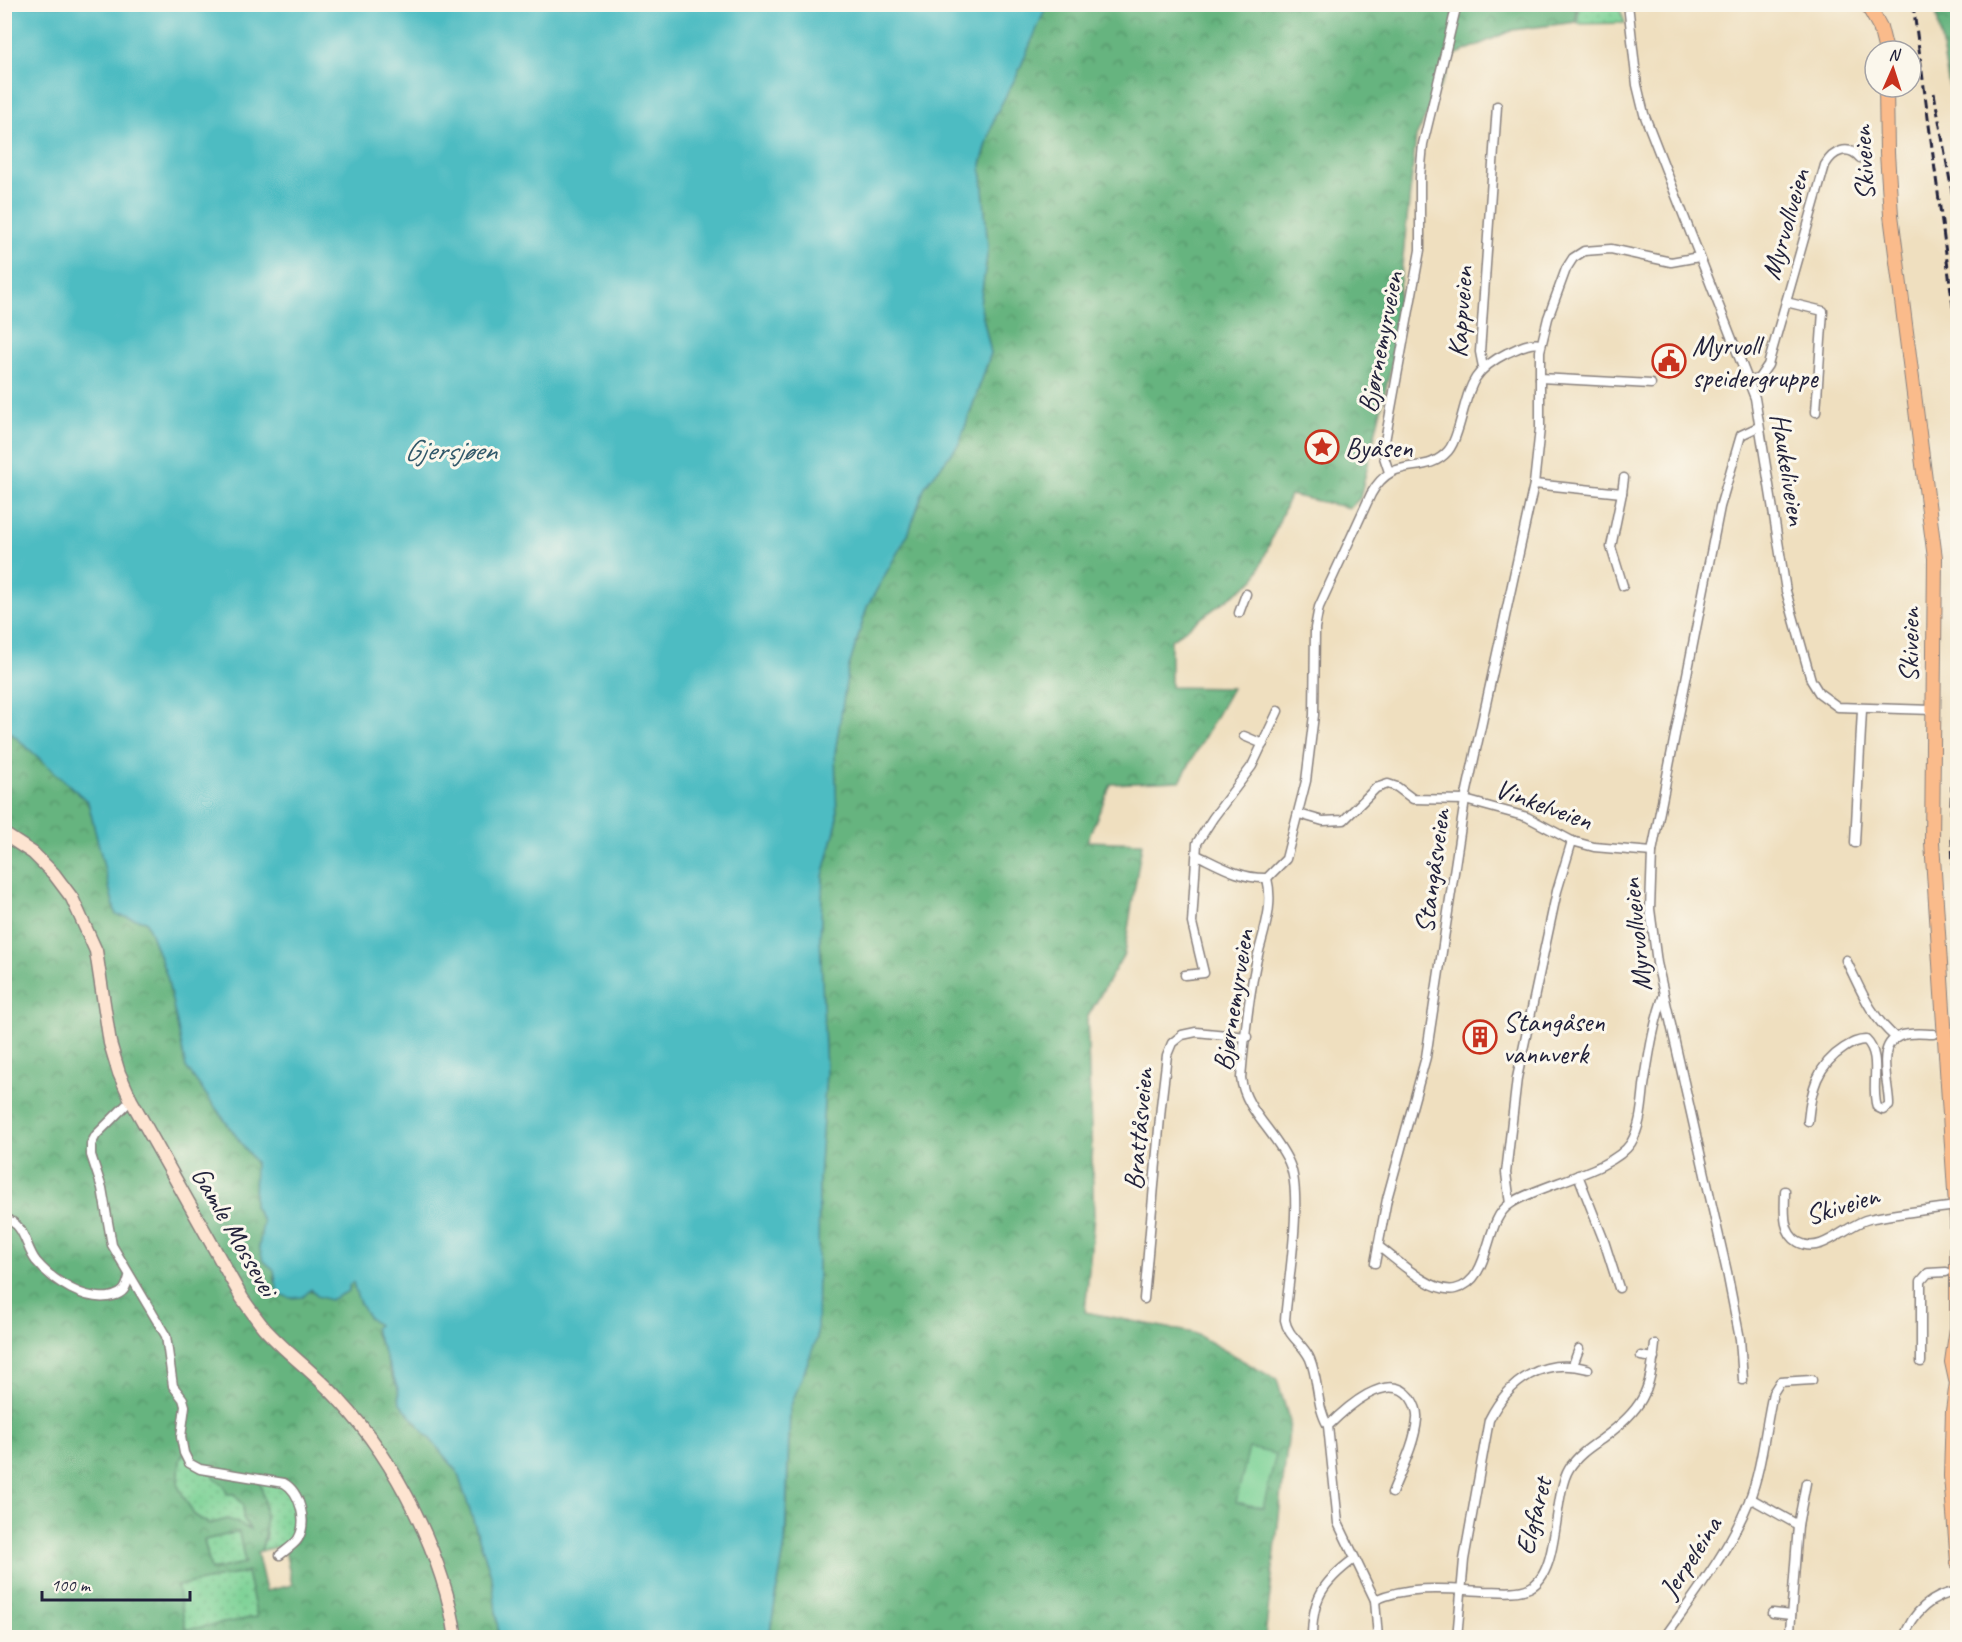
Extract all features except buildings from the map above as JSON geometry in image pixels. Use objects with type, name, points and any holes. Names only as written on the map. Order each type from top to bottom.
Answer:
[{"type":"main road","points":[[1869,6],[1883,39]]},
{"type":"main road","name":"Skiveien","points":[[1886,99],[1891,215],[1935,551],[1934,885],[1956,1206],[1957,1329],[1952,1362],[1957,1378],[1951,1476],[1958,1563]]},
{"type":"main road","name":"Gamle Mossevei","points":[[4,834],[33,854],[54,874],[72,898],[86,927],[101,975],[110,1042],[131,1100],[242,1298],[264,1328],[340,1401],[365,1430],[390,1470],[434,1557],[452,1612],[456,1638]]},
{"type":"street","name":"Bjørnemyrveien","points":[[1389,472],[1384,457],[1384,441],[1420,250],[1420,177],[1423,144],[1457,4]]},
{"type":"street","name":"Haukeliveien","points":[[1628,4],[1641,102],[1755,398],[1786,591],[1811,680],[1828,702],[1838,707],[1862,710],[1933,710]]},
{"type":"street","name":"Kappveien","points":[[1389,472],[1436,460],[1449,450],[1455,438],[1468,391],[1474,377],[1483,367],[1479,352],[1497,106]]},
{"type":"street","name":"Myrvollveien","points":[[1749,382],[1759,378],[1768,365],[1825,165],[1832,156],[1842,151],[1853,151],[1860,158]]},
{"type":"street","name":"Stangåsveien","points":[[1375,1263],[1387,1199],[1426,1057],[1464,800],[1534,484],[1540,428],[1541,344],[1566,269],[1573,258],[1584,251],[1604,248],[1671,262],[1699,257]]},
{"type":"street","name":"Myrvollveien","points":[[1786,302],[1823,311],[1816,412]]},
{"type":"street","points":[[1483,367],[1527,344],[1541,344]]},
{"type":"street","points":[[1540,378],[1651,384]]},
{"type":"street","name":"Myrvollveien","points":[[1743,1380],[1740,1339],[1727,1272],[1663,997],[1650,909],[1652,852],[1720,507],[1741,435],[1758,427]]},
{"type":"street","points":[[1197,855],[1245,877],[1267,878],[1286,859],[1299,814],[1312,749],[1316,687],[1315,628],[1319,607],[1371,494],[1389,472]]},
{"type":"street","points":[[1623,586],[1611,547],[1624,478]]},
{"type":"street","points":[[1534,484],[1622,493]]},
{"type":"street","points":[[1239,613],[1246,594]]},
{"type":"street","points":[[1855,843],[1862,710]]},
{"type":"street","name":"Bjørnemyrveien","points":[[1185,975],[1204,973],[1192,923],[1199,838],[1240,785],[1278,711]]},
{"type":"street","points":[[1244,736],[1263,744]]},
{"type":"street","name":"Vinkelveien","points":[[1299,814],[1323,821],[1344,820],[1376,788],[1388,784],[1397,787],[1413,799],[1464,800],[1527,817],[1572,841],[1594,847],[1652,852]]},
{"type":"street","points":[[1510,1204],[1506,1173],[1517,1078],[1557,891],[1572,841]]},
{"type":"street","name":"Bjørnemyrveien","points":[[1267,878],[1271,893],[1270,911],[1254,969],[1240,1078],[1244,1093],[1282,1147],[1295,1183],[1285,1320],[1287,1329],[1309,1357],[1317,1379],[1322,1416],[1328,1426],[1334,1505],[1338,1523],[1375,1600]]},
{"type":"street","points":[[1846,960],[1862,997],[1878,1021],[1896,1038]]},
{"type":"street","points":[[1378,1246],[1428,1282],[1444,1289],[1460,1288],[1476,1273],[1497,1223],[1510,1204],[1578,1175],[1624,1151],[1632,1141],[1639,1122],[1655,1018],[1663,997]]},
{"type":"street","name":"Brattåsveien","points":[[1144,1299],[1167,1055],[1172,1043],[1182,1035],[1196,1032],[1247,1037]]},
{"type":"street","points":[[1808,1121],[1813,1087],[1820,1072],[1836,1053],[1861,1040],[1866,1040],[1872,1049],[1877,1107],[1880,1110],[1887,1108],[1889,1090],[1885,1056],[1896,1038],[1905,1035],[1933,1034]]},
{"type":"street","points":[[131,1100],[96,1135],[92,1144],[91,1155],[102,1188],[112,1245],[166,1336],[173,1386],[183,1399],[185,1406],[181,1437],[184,1453],[189,1463],[200,1469],[220,1474],[284,1483],[291,1487],[298,1500],[302,1529],[297,1540],[280,1556]]},
{"type":"street","points":[[1578,1175],[1604,1241],[1619,1288]]},
{"type":"street","name":"Skiveien","points":[[1785,1191],[1787,1232],[1793,1239],[1810,1246],[1820,1244],[1868,1219],[1956,1206]]},
{"type":"street","points":[[4,1218],[12,1220],[20,1228],[37,1262],[74,1291],[105,1298],[117,1295],[126,1289],[129,1277]]},
{"type":"street","points":[[1921,1362],[1921,1281],[1928,1273],[1946,1272]]},
{"type":"street","name":"Elgfaret","points":[[1375,1600],[1400,1591],[1420,1588],[1514,1592],[1530,1588],[1540,1580],[1549,1559],[1567,1471],[1577,1457],[1618,1427],[1641,1402],[1649,1386],[1655,1344]]},
{"type":"street","points":[[1573,1365],[1579,1349]]},
{"type":"street","points":[[1641,1356],[1654,1358]]},
{"type":"street","name":"Elgfaret","points":[[1457,1638],[1461,1589],[1490,1420],[1497,1404],[1537,1369],[1551,1365],[1573,1365],[1588,1369]]},
{"type":"street","name":"Jerpeleina","points":[[1664,1638],[1723,1552],[1750,1498],[1773,1393],[1780,1382],[1812,1380]]},
{"type":"street","points":[[1328,1426],[1375,1390],[1392,1388],[1408,1395],[1417,1411],[1416,1425],[1392,1493]]},
{"type":"street","points":[[1790,1631],[1798,1526],[1806,1484]]},
{"type":"street","name":"Jerpeleina","points":[[1750,1498],[1798,1526]]},
{"type":"street","points":[[1312,1638],[1314,1607],[1323,1587],[1354,1559]]},
{"type":"street","points":[[1904,1638],[1910,1624],[1923,1606],[1935,1598],[1958,1591]]},
{"type":"street","points":[[1375,1600],[1378,1638]]},
{"type":"street","points":[[1773,1613],[1791,1615]]},
{"type":"green space","points":[[1047,4],[1576,5],[1576,22],[1513,30],[1455,55],[1416,137],[1391,367],[1360,498],[1350,508],[1290,495],[1255,579],[1171,640],[1171,687],[1232,688],[1180,781],[1111,784],[1087,841],[1142,843],[1124,954],[1087,1018],[1094,1216],[1085,1312],[1194,1333],[1277,1380],[1290,1422],[1265,1637],[769,1638],[786,1537],[790,1408],[817,1338],[819,1178],[826,1072],[820,937],[823,876],[837,822],[835,753],[848,670],[867,607],[909,532],[925,486],[959,444],[991,354],[980,304],[988,249],[981,165],[995,116],[1017,75]]},
{"type":"green space","points":[[1578,5],[1618,5],[1625,23],[1578,24]]},
{"type":"green space","points":[[1935,5],[1957,5],[1957,104],[1950,92]]},
{"type":"green space","points":[[4,731],[10,732],[88,802],[116,914],[146,921],[167,976],[186,1067],[255,1162],[254,1206],[263,1222],[259,1247],[263,1260],[274,1270],[275,1282],[334,1297],[348,1291],[349,1285],[353,1282],[359,1301],[379,1325],[374,1332],[385,1352],[390,1372],[398,1388],[400,1403],[457,1471],[492,1578],[499,1637],[5,1637]],"holes":[[[183,1454],[200,1469],[214,1473],[214,1478],[224,1486],[227,1494],[234,1494],[243,1505],[243,1518],[250,1529],[228,1519],[209,1524],[194,1515],[178,1486],[180,1460]],[[259,1479],[291,1487],[302,1517],[296,1542],[284,1545],[292,1585],[266,1591],[257,1552],[261,1551],[266,1524]],[[239,1532],[245,1563],[211,1570],[204,1540]],[[247,1572],[257,1617],[186,1630],[177,1586]]]},
{"type":"green space","points":[[1249,1448],[1276,1454],[1263,1508],[1236,1502]]},
{"type":"green space","points":[[184,1453],[214,1473],[244,1505],[243,1518],[252,1530],[228,1519],[209,1524],[194,1515],[178,1486],[180,1460]]},
{"type":"green space","points":[[259,1479],[291,1487],[302,1517],[296,1542],[261,1551],[266,1535]]},
{"type":"green space","points":[[239,1532],[245,1563],[211,1570],[204,1540]]},
{"type":"green space","points":[[247,1572],[258,1617],[186,1630],[176,1586]]},
{"type":"water","name":"Gjersjøen","points":[[4,5],[1047,5],[1017,75],[995,116],[981,164],[988,249],[980,304],[991,353],[959,444],[925,486],[909,532],[867,607],[848,670],[835,753],[837,822],[823,876],[820,937],[826,1072],[819,1178],[817,1338],[790,1408],[785,1544],[769,1637],[499,1637],[492,1578],[457,1471],[400,1403],[398,1388],[374,1328],[378,1325],[365,1312],[353,1282],[349,1285],[349,1291],[330,1300],[317,1296],[311,1289],[303,1297],[291,1298],[278,1294],[274,1270],[263,1260],[259,1247],[263,1222],[254,1206],[255,1162],[186,1067],[167,976],[146,921],[116,915],[88,802],[10,732],[5,731]]},
{"type":"railway","points":[[1913,4],[1958,344]]},
{"type":"railway","points":[[1934,93],[1958,225]]},
{"type":"railway","points":[[1958,553],[1951,810],[1958,1010]]},
{"type":"place","name":"Myrvoll speidergruppe","points":[[1669,361]]},
{"type":"place","name":"Byåsen","points":[[1322,447]]},
{"type":"place","name":"Stangåsen vannverk","points":[[1480,1037]]}]
